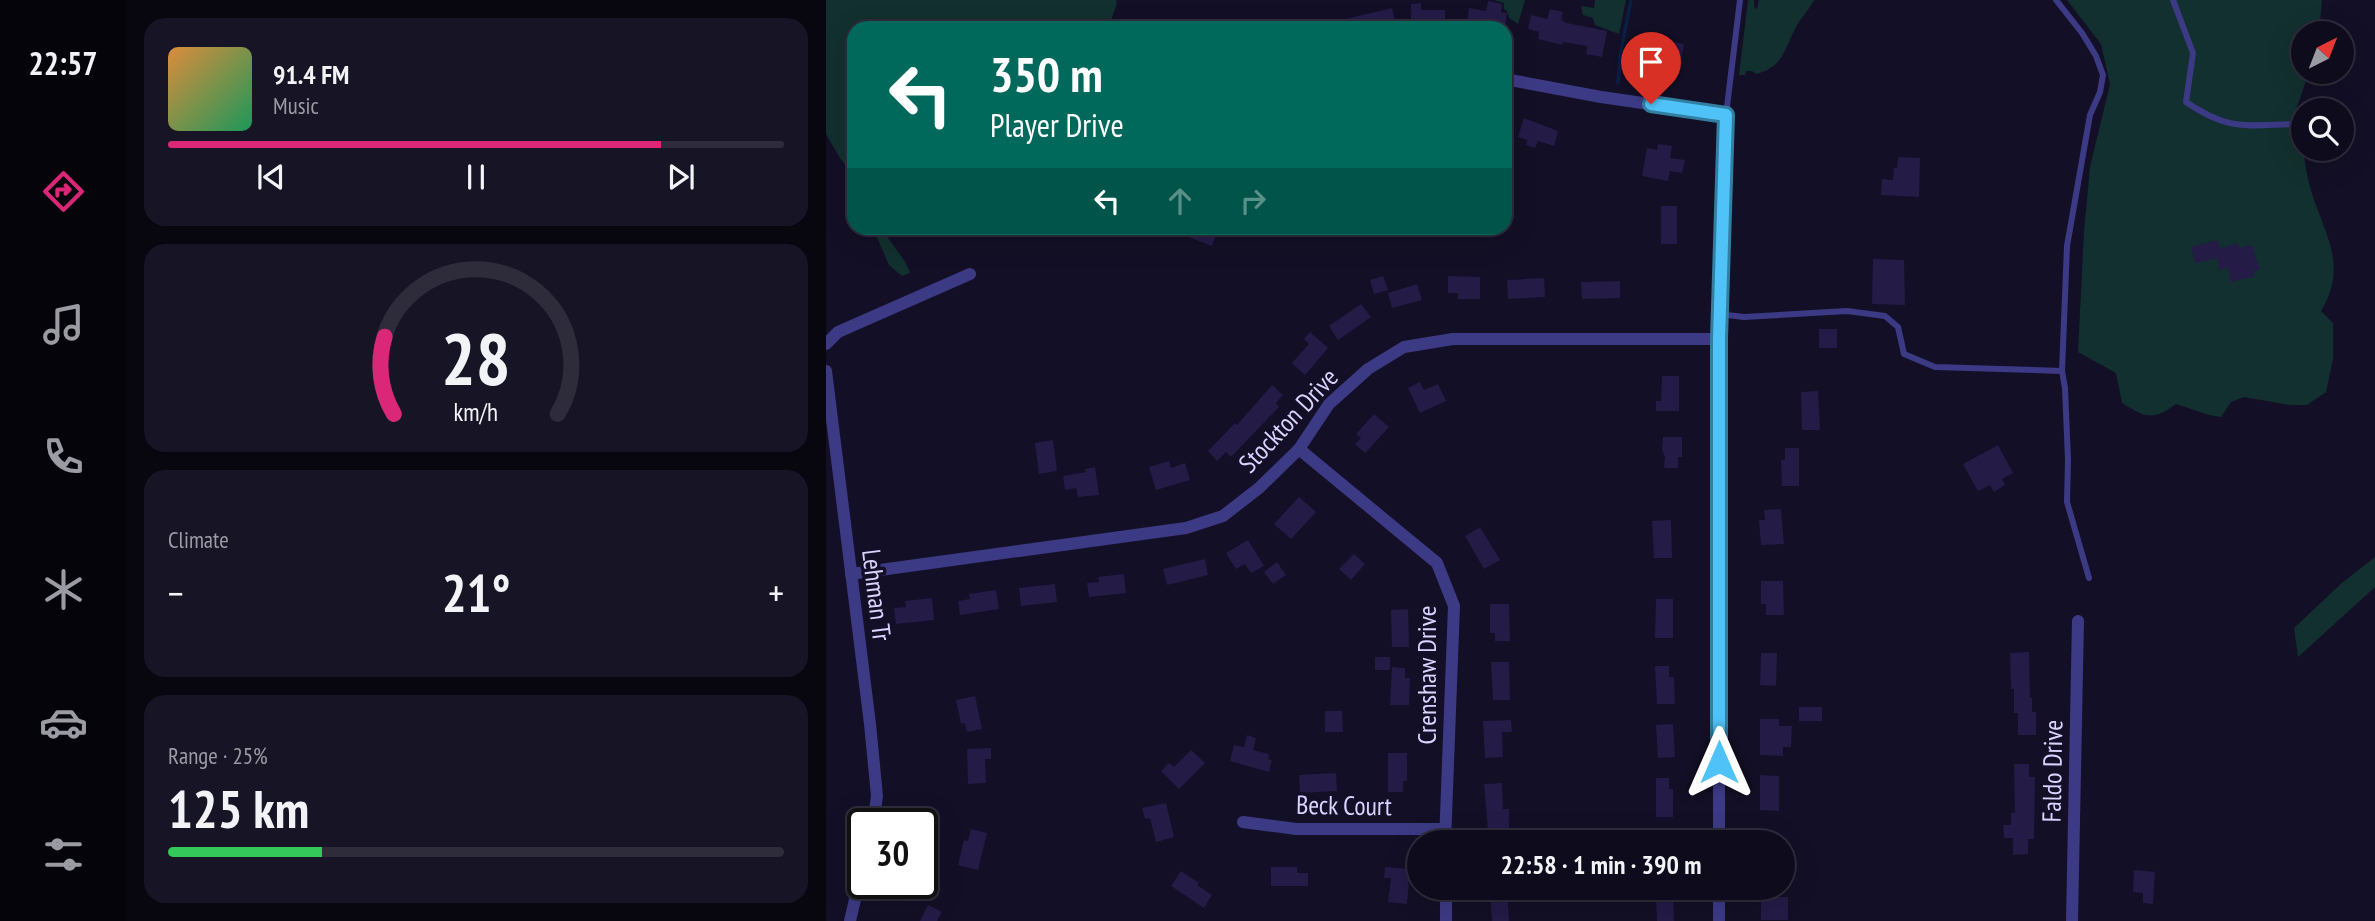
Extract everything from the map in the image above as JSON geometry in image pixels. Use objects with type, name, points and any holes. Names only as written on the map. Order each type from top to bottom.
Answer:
[{"type":"street","points":[[1512,80],[1601,97],[1726,115],[1719,339],[1719,830]]},
{"type":"street","points":[[826,345],[838,332],[970,274]]},
{"type":"street","name":"Stockton Drive","points":[[851,574],[1186,528],[1223,516],[1259,488],[1299,449],[1329,404],[1368,369],[1404,347],[1453,339],[1719,339]]},
{"type":"street","name":"Lehman Tr","points":[[826,371],[877,796],[875,808]]},
{"type":"street","name":"Crenshaw Drive","points":[[1299,449],[1437,563],[1454,606],[1445,830]]},
{"type":"street","name":"Faldo Drive","points":[[2072,921],[2078,621]]},
{"type":"street","name":"Beck Court","points":[[1243,822],[1296,829],[1407,833]]},
{"type":"street","points":[[849,921],[854,899]]},
{"type":"street","points":[[1446,900],[1446,921]]},
{"type":"street","points":[[1719,900],[1719,921]]},
{"type":"lane","points":[[1726,115],[1740,0]]},
{"type":"lane","points":[[2056,0],[2082,33],[2096,56],[2103,75],[2100,92],[2090,115],[2067,246],[2062,371],[2068,460],[2067,502],[2089,578]]},
{"type":"lane","points":[[2173,0],[2193,53],[2186,102],[2235,126],[2291,124]]},
{"type":"lane","points":[[1720,314],[1744,317],[1847,311],[1885,316],[1898,327],[1904,354],[1935,367],[2062,371]]},
{"type":"green space","points":[[826,0],[1116,0],[1111,21],[847,21],[847,167],[826,134]]},
{"type":"green space","points":[[1494,0],[1525,0],[1518,24],[1509,18],[1504,3]]},
{"type":"green space","points":[[1595,0],[1626,0],[1619,34],[1595,25],[1593,18],[1583,15],[1581,6],[1594,8]]},
{"type":"green space","points":[[1748,0],[1754,0],[1754,7],[1757,9],[1759,0],[1814,0],[1797,25],[1785,51],[1772,67],[1756,74],[1746,71],[1745,75],[1739,75]]},
{"type":"green space","points":[[2067,0],[2322,0],[2320,21],[2291,21],[2291,84],[2305,84],[2300,98],[2291,98],[2291,120],[2287,126],[2291,128],[2291,161],[2305,161],[2307,176],[2329,242],[2334,268],[2333,282],[2321,311],[2333,323],[2333,359],[2326,392],[2307,405],[2290,405],[2244,397],[2231,402],[2221,417],[2176,404],[2161,413],[2149,416],[2122,403],[2116,373],[2078,352],[2090,167],[2110,84],[2101,44]]},
{"type":"green space","points":[[876,235],[887,235],[910,273],[902,276],[889,265]]},
{"type":"green space","points":[[2375,557],[2375,587],[2298,657],[2294,628],[2342,583]]},
{"type":"building","points":[[1488,1],[1502,4],[1501,12],[1507,13],[1506,21],[1467,21],[1469,8],[1486,11]]},
{"type":"building","points":[[1421,3],[1421,10],[1445,10],[1445,21],[1411,21],[1411,4]]},
{"type":"building","points":[[1392,8],[1395,21],[1337,21]]},
{"type":"building","points":[[1550,9],[1563,12],[1561,20],[1567,23],[1607,31],[1602,57],[1586,54],[1587,46],[1563,42],[1562,45],[1538,39],[1539,32],[1528,29],[1531,15],[1547,19]]},
{"type":"building","points":[[1654,38],[1684,44],[1679,72],[1665,69],[1666,62],[1650,59]]},
{"type":"building","points":[[1524,118],[1558,131],[1554,146],[1538,141],[1535,148],[1526,145],[1527,140],[1518,137]]},
{"type":"building","points":[[1658,144],[1672,146],[1670,158],[1685,160],[1682,173],[1670,171],[1668,181],[1642,176],[1647,148],[1657,150]]},
{"type":"building","points":[[1898,157],[1920,158],[1919,197],[1881,195],[1882,179],[1893,180]]},
{"type":"building","points":[[1661,206],[1677,206],[1677,244],[1661,244]]},
{"type":"building","points":[[1183,235],[1216,235],[1212,246]]},
{"type":"building","points":[[2218,240],[2220,248],[2238,243],[2239,248],[2252,245],[2260,270],[2254,271],[2255,276],[2231,282],[2228,268],[2219,270],[2217,258],[2195,263],[2191,247]]},
{"type":"building","points":[[1873,259],[1904,260],[1905,305],[1872,304]]},
{"type":"building","points":[[1383,276],[1388,290],[1374,294],[1370,280]]},
{"type":"building","points":[[1448,276],[1480,277],[1480,299],[1458,299],[1458,293],[1448,293]]},
{"type":"building","points":[[1544,278],[1545,297],[1508,299],[1507,280]]},
{"type":"building","points":[[1620,281],[1620,298],[1582,299],[1581,282]]},
{"type":"building","points":[[1417,284],[1422,300],[1392,308],[1388,293]]},
{"type":"building","points":[[1361,304],[1371,317],[1338,340],[1329,326]]},
{"type":"building","points":[[1819,329],[1837,329],[1837,348],[1819,348]]},
{"type":"building","points":[[1310,332],[1328,348],[1305,375],[1292,363],[1309,344],[1304,339]]},
{"type":"building","points":[[1662,376],[1679,376],[1679,411],[1656,411],[1656,401],[1661,401]]},
{"type":"building","points":[[1420,382],[1424,390],[1438,384],[1446,401],[1420,413],[1408,388]]},
{"type":"building","points":[[1272,385],[1283,395],[1276,403],[1279,407],[1231,457],[1226,452],[1217,461],[1208,451],[1235,423],[1237,425]]},
{"type":"building","points":[[1818,391],[1820,430],[1802,430],[1801,392]]},
{"type":"building","points":[[1374,414],[1389,427],[1365,453],[1355,444],[1361,438],[1356,434]]},
{"type":"building","points":[[1663,437],[1682,437],[1682,457],[1678,457],[1678,468],[1664,468]]},
{"type":"building","points":[[1053,440],[1057,471],[1039,474],[1035,443]]},
{"type":"building","points":[[1998,445],[2013,473],[2002,479],[2005,485],[1994,492],[1990,485],[1978,491],[1963,464]]},
{"type":"building","points":[[1785,448],[1799,448],[1799,486],[1782,486],[1781,460],[1785,460]]},
{"type":"building","points":[[1169,461],[1171,468],[1185,463],[1190,480],[1156,490],[1149,467]]},
{"type":"building","points":[[1095,467],[1099,495],[1078,497],[1076,488],[1065,490],[1063,476],[1086,472],[1085,469]]},
{"type":"building","points":[[1299,497],[1316,512],[1291,539],[1274,524]]},
{"type":"building","points":[[1781,509],[1784,544],[1761,545],[1759,520],[1765,520],[1764,510]]},
{"type":"building","points":[[1671,520],[1672,558],[1654,558],[1652,521]]},
{"type":"building","points":[[1480,527],[1500,560],[1484,569],[1465,536]]},
{"type":"building","points":[[1248,540],[1264,566],[1251,573],[1245,564],[1236,569],[1226,553]]},
{"type":"building","points":[[1354,554],[1365,564],[1351,580],[1339,569]]},
{"type":"building","points":[[1205,559],[1208,575],[1167,585],[1163,569]]},
{"type":"building","points":[[1277,562],[1286,575],[1273,584],[1264,572]]},
{"type":"building","points":[[1124,574],[1126,593],[1089,597],[1087,583],[1099,582],[1098,577]]},
{"type":"building","points":[[1761,581],[1783,581],[1784,615],[1766,615],[1766,604],[1761,604]]},
{"type":"building","points":[[1055,584],[1057,602],[1021,606],[1019,588]]},
{"type":"building","points":[[996,590],[999,609],[960,615],[958,601],[970,599],[969,594]]},
{"type":"building","points":[[932,598],[934,620],[896,624],[894,608],[906,607],[905,601]]},
{"type":"building","points":[[1656,599],[1673,599],[1673,638],[1655,638]]},
{"type":"building","points":[[1490,604],[1509,604],[1510,641],[1495,641],[1495,633],[1490,633]]},
{"type":"building","points":[[1408,609],[1409,647],[1392,647],[1391,610]]},
{"type":"building","points":[[2029,652],[2030,698],[2032,712],[2036,712],[2036,735],[2018,735],[2018,713],[2014,713],[2014,689],[2011,689],[2010,653]]},
{"type":"building","points":[[1761,653],[1777,653],[1776,686],[1760,685]]},
{"type":"building","points":[[1375,657],[1390,657],[1390,670],[1375,670]]},
{"type":"building","points":[[1491,662],[1509,662],[1510,700],[1493,700]]},
{"type":"building","points":[[1655,666],[1669,666],[1669,677],[1674,677],[1675,704],[1657,704]]},
{"type":"building","points":[[1392,667],[1405,668],[1405,678],[1410,678],[1409,705],[1390,705]]},
{"type":"building","points":[[975,696],[982,729],[967,732],[965,723],[961,724],[956,700]]},
{"type":"building","points":[[1799,707],[1822,707],[1822,721],[1799,721]]},
{"type":"building","points":[[1325,711],[1342,711],[1343,732],[1325,732]]},
{"type":"building","points":[[1760,719],[1779,719],[1779,726],[1792,726],[1791,747],[1783,747],[1783,756],[1760,755]]},
{"type":"building","points":[[1511,720],[1512,732],[1502,732],[1503,757],[1485,758],[1483,721]]},
{"type":"building","points":[[1673,724],[1675,757],[1658,758],[1656,725]]},
{"type":"building","points":[[1247,735],[1256,738],[1253,750],[1269,754],[1268,759],[1272,760],[1269,772],[1230,761],[1234,745],[1244,747]]},
{"type":"building","points":[[991,748],[991,759],[985,759],[986,783],[968,784],[967,749]]},
{"type":"building","points":[[1191,750],[1205,763],[1179,789],[1161,771],[1169,763],[1174,767]]},
{"type":"building","points":[[1388,753],[1407,753],[1407,781],[1403,781],[1403,792],[1388,792]]},
{"type":"building","points":[[2014,764],[2029,764],[2029,777],[2035,777],[2034,839],[2028,839],[2028,854],[2013,855],[2013,838],[2004,838],[2003,825],[2011,825],[2011,813],[2015,813]]},
{"type":"building","points":[[1336,773],[1337,791],[1300,793],[1299,775]]},
{"type":"building","points":[[1760,775],[1779,776],[1779,811],[1760,810]]},
{"type":"building","points":[[1656,778],[1669,778],[1669,789],[1673,789],[1673,817],[1656,817]]},
{"type":"building","points":[[1502,783],[1503,809],[1509,809],[1509,830],[1488,830],[1484,784]]},
{"type":"building","points":[[1166,803],[1174,837],[1156,842],[1150,818],[1145,819],[1142,808]]},
{"type":"building","points":[[971,829],[987,833],[978,870],[958,865],[964,840],[968,841]]},
{"type":"building","points":[[1271,867],[1297,867],[1297,873],[1308,873],[1308,886],[1271,886]]},
{"type":"building","points":[[1385,867],[1407,869],[1407,904],[1388,902],[1391,878],[1384,878]]},
{"type":"building","points":[[2134,870],[2155,872],[2153,904],[2143,903],[2143,893],[2133,892]]},
{"type":"building","points":[[1181,871],[1212,895],[1204,908],[1171,886]]},
{"type":"building","points":[[1491,900],[1508,900],[1509,921],[1492,921]]},
{"type":"building","points":[[1656,900],[1673,900],[1674,921],[1657,921]]},
{"type":"building","points":[[1761,900],[1788,900],[1788,920],[1761,920]]},
{"type":"building","points":[[928,905],[942,912],[937,921],[920,921]]},
{"type":"waterway","points":[[1618,83],[1620,56],[1631,0]]},
{"type":"route","points":[[1651,104],[1726,115],[1719,339],[1719,762]]}]
